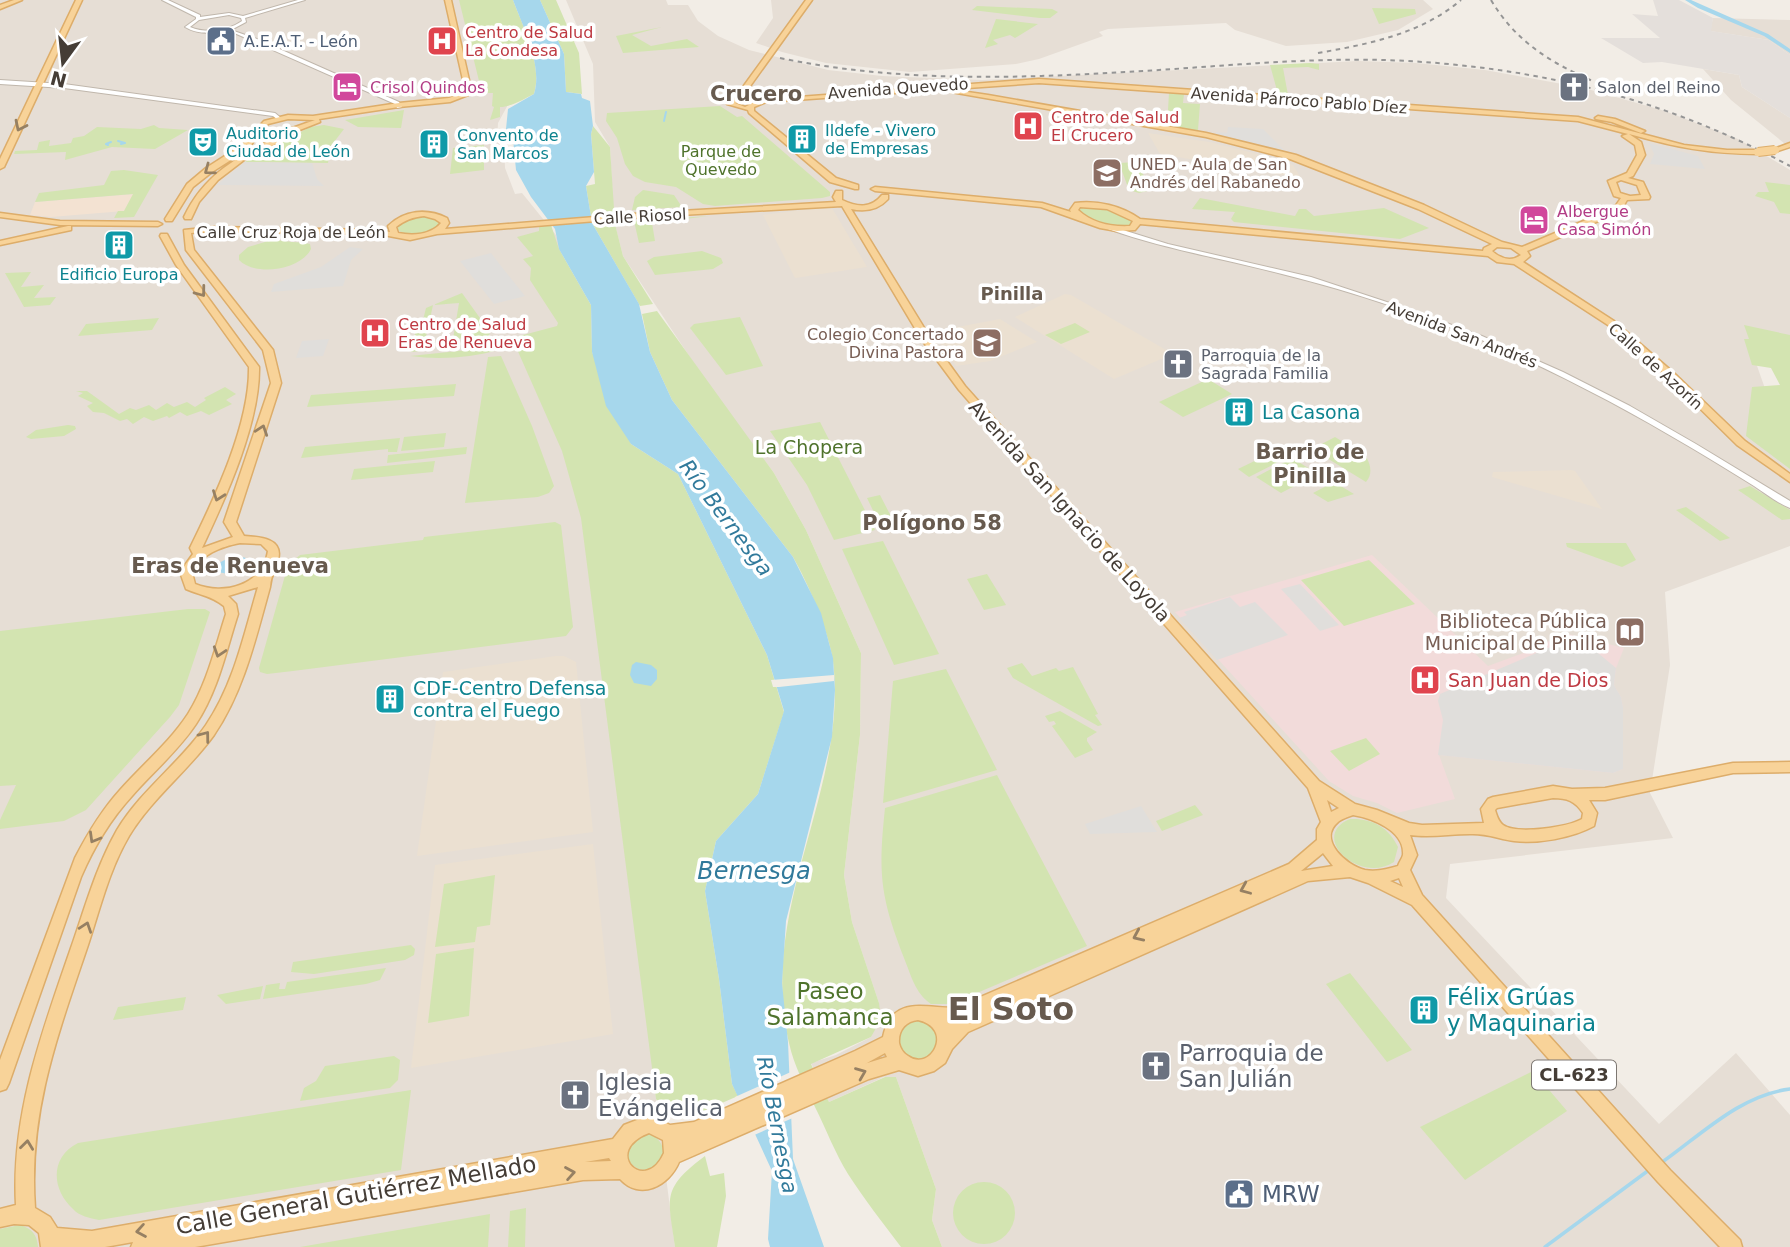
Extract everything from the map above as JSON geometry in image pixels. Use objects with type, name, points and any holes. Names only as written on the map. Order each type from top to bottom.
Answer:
[{"type":"main road","points":[[0,7],[19,0]]},
{"type":"main road","points":[[0,167],[79,0]]},
{"type":"main road","points":[[448,0],[471,90]]},
{"type":"main road","points":[[169,219],[190,186],[245,147],[263,124],[278,118],[460,101],[470,97],[471,90],[454,0]]},
{"type":"main road","points":[[751,108],[730,106],[812,0]]},
{"type":"main road","points":[[753,100],[745,94],[812,0]]},
{"type":"main road","name":"Avenida Párroco Pablo Díez","points":[[1002,82],[1040,80],[1596,121]]},
{"type":"main road","name":"Avenida Quevedo","points":[[753,100],[1002,82]]},
{"type":"main road","name":"Avenida Quevedo","points":[[955,88],[1002,82]]},
{"type":"main road","points":[[912,90],[920,87]]},
{"type":"main road","points":[[938,87],[955,88],[965,93]]},
{"type":"main road","points":[[938,87],[1206,138],[1289,159],[1413,207],[1491,248],[1521,257]]},
{"type":"main road","name":"Avenida Quevedo","points":[[753,100],[938,87]]},
{"type":"main road","points":[[737,99],[753,100]]},
{"type":"main road","points":[[753,100],[751,112],[833,180],[855,187],[1042,205],[1086,204],[1127,214],[1491,248],[1502,260],[1521,257],[1617,210],[1625,197]]},
{"type":"main road","points":[[188,217],[198,196],[216,178],[249,154],[289,132],[334,117],[399,106]]},
{"type":"main road","name":"Avenida San Ignacio de Loyola","points":[[740,109],[838,195],[927,340],[962,388],[1314,785]]},
{"type":"main road","points":[[299,118],[304,121],[303,126]]},
{"type":"main road","points":[[1613,120],[1639,130],[1649,155],[1639,174],[1646,197],[1625,197],[1617,194],[1612,186],[1614,180],[1630,174],[1641,152],[1636,141],[1596,121],[1613,120]]},
{"type":"main road","points":[[259,130],[268,134],[289,132]]},
{"type":"main road","points":[[1613,130],[1699,150],[1758,152],[1790,145]]},
{"type":"main road","points":[[1621,178],[1640,184]]},
{"type":"main road","name":"Calle Riosol","points":[[396,223],[408,217],[429,214],[441,217],[445,223],[462,225],[821,202],[855,187]]},
{"type":"main road","points":[[875,189],[885,197]]},
{"type":"main road","points":[[853,216],[861,207],[877,205],[885,197],[912,191]]},
{"type":"main road","name":"Calle Riosol","points":[[645,214],[844,204],[861,207]]},
{"type":"main road","points":[[1082,218],[1073,210],[1078,205],[1086,204]]},
{"type":"main road","points":[[1042,205],[1110,228],[1124,229],[1136,224],[1491,248]]},
{"type":"main road","points":[[1127,214],[1136,224]]},
{"type":"main road","points":[[3,216],[68,223],[156,226]]},
{"type":"main road","points":[[3,242],[71,227],[156,226],[169,219],[188,217],[197,220],[198,225],[188,232],[190,250],[268,350],[276,383],[230,522],[240,538]]},
{"type":"main road","points":[[3,242],[20,232],[25,219]]},
{"type":"main road","points":[[394,233],[392,226],[396,223]]},
{"type":"main road","name":"Calle Cruz Roja de León","points":[[198,225],[371,228],[396,223]]},
{"type":"main road","points":[[437,232],[445,223]]},
{"type":"main road","name":"Calle Riosol","points":[[437,232],[511,223]]},
{"type":"main road","points":[[156,226],[155,233],[164,236],[173,254],[254,367],[256,375],[252,403],[208,524],[196,548],[199,555]]},
{"type":"main road","name":"Calle Cruz Roja de León","points":[[164,236],[213,229],[394,233],[410,238],[437,232]]},
{"type":"main road","name":"Calle de Azorín","points":[[1521,257],[1611,323],[1662,367],[1741,443],[1790,477]]},
{"type":"main road","points":[[26,1213],[22,1185],[34,1088],[46,1043],[105,873],[125,830],[155,791],[202,741],[226,704],[264,587],[265,574],[275,558],[274,550],[264,541],[240,538],[225,541],[190,563],[186,580],[197,590],[216,593],[241,588],[265,574]]},
{"type":"main road","points":[[0,1083],[74,877],[89,846],[116,804],[179,737],[197,711],[207,689],[232,614],[230,604],[216,593]]},
{"type":"main road","points":[[1314,785],[1352,809],[1426,833],[1468,825],[1482,817],[1499,801],[1553,792],[1588,796],[1605,794],[1733,768],[1790,767]]},
{"type":"main road","points":[[1314,785],[1328,820],[1324,843],[1299,865],[1204,914],[962,1027],[946,1044],[939,1059],[932,1064],[914,1067],[901,1061],[892,1050],[889,1041],[895,1024],[901,1018],[920,1013],[929,1016],[956,1016],[1204,914],[1307,875],[1349,871]]},
{"type":"main road","points":[[1566,793],[1584,803],[1590,813]]},
{"type":"main road","points":[[1468,825],[1523,836],[1580,827],[1589,822],[1592,806],[1605,794]]},
{"type":"main road","points":[[1328,820],[1334,814],[1352,809]]},
{"type":"main road","points":[[1488,809],[1489,819],[1504,833]]},
{"type":"main road","name":"CL-623","points":[[1392,824],[1408,844],[1406,862],[1417,900]]},
{"type":"main road","points":[[1371,878],[1384,878],[1406,862],[1419,839],[1426,833]]},
{"type":"main road","name":"CL-623","points":[[1324,843],[1327,853],[1349,871],[1371,878],[1417,900],[1664,1176],[1733,1247]]},
{"type":"main road","points":[[929,1016],[943,1028],[946,1044]]},
{"type":"main road","points":[[672,1156],[703,1135],[820,1083],[889,1041]]},
{"type":"main road","points":[[820,1083],[901,1061]]},
{"type":"main road","points":[[669,1134],[674,1150],[662,1173],[644,1181],[635,1180],[621,1170],[617,1161],[619,1147],[624,1139],[641,1126],[657,1126],[669,1134],[703,1135]]},
{"type":"main road","name":"Calle General Gutiérrez Mellado","points":[[50,1242],[92,1240],[619,1147]]},
{"type":"main road","name":"Calle General Gutiérrez Mellado","points":[[140,1247],[583,1171],[621,1170]]},
{"type":"main road","points":[[0,1218],[26,1213],[43,1223],[50,1242]]},
{"type":"street","points":[[243,17],[244,21],[233,29],[200,32],[188,29],[190,23],[198,17],[225,14],[243,17],[303,0]]},
{"type":"street","points":[[165,2],[198,17]]},
{"type":"street","points":[[233,29],[399,106]]},
{"type":"street","points":[[0,82],[187,102],[275,115],[278,118]]},
{"type":"street","points":[[1136,224],[1136,233],[1144,239]]},
{"type":"street","name":"Avenida San Andrés","points":[[1110,228],[1144,239],[1334,286],[1526,357],[1678,435],[1790,505]]},
{"type":"shaded area","points":[[0,0],[499,0],[516,90],[498,123],[497,141],[504,141],[505,168],[515,194],[522,193],[556,235],[592,352],[656,1099],[675,1247],[0,1247]]},
{"type":"shaded area","points":[[566,0],[666,0],[668,5],[688,5],[698,21],[718,36],[749,50],[828,70],[882,76],[982,80],[1358,61],[1416,63],[1485,70],[1584,88],[1665,111],[1738,139],[1790,170],[1790,347],[1751,349],[1790,459],[1790,546],[1665,592],[1670,665],[1650,793],[1673,838],[1450,864],[1446,898],[1659,1124],[1736,1053],[1790,1115],[1790,1247],[942,1247],[932,1220],[936,1189],[896,1077],[884,1077],[829,1102],[811,1063],[836,1055],[871,1037],[879,1003],[852,922],[844,875],[860,735],[861,653],[806,530],[774,473],[711,389],[623,256],[614,221],[610,147],[595,122],[593,64]]},
{"type":"shaded area","points":[[771,0],[1423,0],[1433,9],[1398,30],[1347,42],[1286,46],[1235,30],[1226,23],[1108,29],[1099,32],[1103,36],[1039,59],[1016,64],[910,72],[826,63],[756,43],[773,18]]},
{"type":"shaded area","points":[[1653,0],[1679,0],[1713,18],[1711,31],[1769,40],[1790,55],[1790,118],[1742,87],[1739,75],[1662,62],[1643,63],[1601,38],[1660,38],[1632,14],[1658,16]]},
{"type":"shaded area","points":[[1713,18],[1790,20],[1790,55],[1769,40],[1710,31]]},
{"type":"shaded area","points":[[1703,69],[1739,75],[1742,87],[1790,118],[1790,148],[1731,100]]},
{"type":"shaded area","points":[[1228,127],[1263,129],[1287,153],[1215,135],[1216,132],[1227,133]]},
{"type":"shaded area","points":[[1148,133],[1209,142],[1269,157],[1293,165],[1301,178],[1160,154]]},
{"type":"shaded area","points":[[1649,143],[1698,156],[1705,169],[1650,164],[1654,154]]},
{"type":"shaded area","points":[[245,162],[312,163],[317,179],[324,186],[217,185]]},
{"type":"shaded area","points":[[134,194],[124,211],[51,217],[30,215],[35,202]]},
{"type":"shaded area","points":[[832,208],[867,267],[795,278],[763,215]]},
{"type":"shaded area","points":[[350,247],[363,249],[351,260],[343,286],[271,292],[274,284],[321,267]]},
{"type":"shaded area","points":[[491,253],[525,296],[494,304],[460,261]]},
{"type":"shaded area","points":[[1065,294],[1173,354],[1114,379],[1015,317]]},
{"type":"shaded area","name":"Colegio Concertado Divina Pastora","points":[[1000,319],[1037,342],[990,361],[956,366],[932,332]]},
{"type":"shaded area","points":[[329,339],[323,356],[296,358],[302,341]]},
{"type":"shaded area","points":[[1575,471],[1602,509],[1492,477],[1493,472]]},
{"type":"shaded area","name":"San Juan de Dios","points":[[1372,555],[1488,666],[1534,649],[1564,633],[1624,648],[1616,668],[1614,685],[1623,707],[1623,769],[1613,773],[1439,755],[1455,799],[1397,813],[1377,803],[1353,796],[1329,781],[1175,612]]},
{"type":"shaded area","points":[[1300,584],[1339,625],[1320,631],[1281,589]]},
{"type":"shaded area","points":[[1230,597],[1240,607],[1255,602],[1288,635],[1217,660],[1179,618],[1187,615],[1184,612]]},
{"type":"shaded area","points":[[1572,638],[1581,639],[1616,668],[1614,685],[1623,707],[1623,769],[1613,773],[1438,755],[1443,720],[1438,701],[1440,694]]},
{"type":"shaded area","points":[[564,656],[576,662],[593,832],[417,856],[443,672]]},
{"type":"shaded area","points":[[1141,806],[1157,832],[1090,834],[1085,824]]},
{"type":"shaded area","points":[[593,844],[613,1034],[411,1068],[435,865]]},
{"type":"green space","points":[[459,0],[513,0],[526,34],[536,70],[534,94],[500,107],[500,117],[490,120],[494,107],[493,93],[482,93]]},
{"type":"green space","points":[[540,0],[556,0],[579,53],[582,94],[566,92],[564,54]]},
{"type":"green space","points":[[977,6],[1052,9],[1058,12],[1050,18],[1040,18],[972,10]]},
{"type":"green space","points":[[1372,8],[1415,9],[1416,14],[1379,24]]},
{"type":"green space","points":[[996,19],[1038,24],[1015,38],[1010,35],[993,40],[998,44],[985,48]]},
{"type":"green space","points":[[662,27],[632,35],[651,46],[687,39],[699,47],[623,53],[616,36]]},
{"type":"green space","points":[[1319,64],[1319,70],[1308,67],[1283,68],[1288,95],[1278,94],[1270,65]]},
{"type":"green space","points":[[1169,93],[1184,94],[1183,103],[1200,104],[1198,130],[1205,133],[1167,127]]},
{"type":"green space","name":"Parque de Quevedo","points":[[720,106],[737,117],[742,116],[830,192],[830,196],[715,206],[703,204],[676,187],[645,182],[633,176],[625,164],[617,138],[606,121],[607,113]]},
{"type":"green space","points":[[404,110],[401,128],[358,127],[345,120]]},
{"type":"green space","points":[[154,125],[159,128],[188,130],[155,149],[112,147],[65,160],[66,152],[14,154],[15,151],[37,150],[39,142],[50,140],[49,146],[71,143],[73,138],[84,136],[97,127],[141,129]]},
{"type":"green space","points":[[324,125],[344,129],[331,146],[328,163],[245,162],[310,127]]},
{"type":"green space","points":[[593,126],[610,147],[615,224],[623,256],[653,304],[640,306],[592,223],[586,186],[595,184],[591,134]]},
{"type":"green space","points":[[484,145],[484,170],[450,174],[453,148]]},
{"type":"green space","points":[[1137,162],[1151,190],[1139,193],[1129,190],[1119,163]]},
{"type":"green space","points":[[111,171],[158,175],[134,217],[114,218],[118,211],[124,211],[133,194],[35,202],[39,193],[104,185]]},
{"type":"green space","points":[[1765,182],[1790,185],[1790,214],[1780,213],[1774,202],[1755,196],[1758,192],[1769,192]]},
{"type":"green space","points":[[643,190],[674,195],[682,207],[632,210],[635,197]]},
{"type":"green space","points":[[1200,198],[1295,216],[1299,209],[1306,209],[1314,216],[1384,208],[1429,228],[1400,239],[1234,222],[1231,219],[1235,212],[1192,209]]},
{"type":"green space","points":[[1084,206],[1119,213],[1133,224],[1112,226],[1096,222],[1077,210]]},
{"type":"green space","points":[[425,216],[440,222],[439,226],[418,235],[397,229],[403,221]]},
{"type":"green space","points":[[709,216],[652,223],[655,241],[639,243],[634,221]]},
{"type":"green space","points":[[539,225],[551,225],[559,249],[591,305],[592,352],[631,444],[678,474],[767,655],[784,712],[758,794],[716,841],[705,891],[732,1084],[738,1096],[685,1119],[667,1114],[656,1099],[581,518],[562,451],[512,338],[557,326],[558,323],[530,280],[531,268],[523,259],[533,256],[517,237],[539,231]]},
{"type":"green space","points":[[275,239],[310,244],[311,249],[298,262],[277,269],[256,268],[239,260],[239,255],[248,247]]},
{"type":"green space","points":[[702,251],[721,258],[723,263],[713,269],[655,275],[647,261],[654,257]]},
{"type":"green space","points":[[31,272],[21,287],[44,285],[34,298],[56,297],[50,305],[24,307],[5,273]]},
{"type":"green space","points":[[462,293],[490,332],[489,336],[453,339],[459,303],[433,305]]},
{"type":"green space","points":[[433,305],[424,346],[421,351],[411,352],[416,329],[421,328],[426,308]]},
{"type":"green space","name":"Paseo Salamanca","points":[[657,311],[774,473],[806,530],[861,653],[860,735],[844,875],[852,922],[879,1003],[881,1019],[871,1037],[811,1064],[829,1102],[885,1077],[896,1077],[936,1189],[932,1220],[942,1247],[901,1247],[843,1166],[791,1051],[782,993],[785,944],[793,897],[828,756],[834,709],[833,661],[817,608],[793,557],[672,400],[650,352],[642,314]]},
{"type":"green space","points":[[740,317],[763,366],[726,375],[690,328],[694,324]]},
{"type":"green space","points":[[159,318],[152,330],[78,336],[86,324]]},
{"type":"green space","points":[[1075,323],[1090,332],[1061,344],[1045,335]]},
{"type":"green space","points":[[1744,325],[1790,335],[1790,469],[1746,436],[1752,387],[1780,385],[1771,368],[1752,365],[1744,339],[1749,339]]},
{"type":"green space","points":[[497,347],[498,350],[488,353],[454,358],[410,356]]},
{"type":"green space","points":[[501,356],[532,426],[554,486],[549,493],[538,497],[465,503],[488,357]]},
{"type":"green space","points":[[1208,379],[1232,394],[1183,417],[1159,402]]},
{"type":"green space","points":[[456,384],[454,396],[307,407],[311,395]]},
{"type":"green space","points":[[225,387],[236,394],[226,400],[232,404],[209,415],[201,411],[187,416],[180,412],[169,418],[167,416],[153,421],[144,417],[133,424],[127,419],[120,421],[104,413],[93,412],[87,406],[93,403],[78,396],[83,393],[76,391],[87,391],[119,414],[130,408],[136,410],[149,405],[156,410],[167,403],[174,407],[187,402],[195,407],[206,400],[204,398]]},
{"type":"green space","name":"La Chopera","points":[[820,422],[875,530],[834,540],[807,485],[770,431]]},
{"type":"green space","points":[[75,426],[76,429],[64,436],[31,439],[26,437],[36,430]]},
{"type":"green space","points":[[446,433],[444,447],[401,451],[404,437]]},
{"type":"green space","points":[[1335,437],[1353,448],[1358,446],[1364,454],[1370,468],[1366,482],[1312,449]]},
{"type":"green space","points":[[400,438],[397,452],[388,452],[388,449],[301,458],[305,447]]},
{"type":"green space","points":[[467,447],[466,454],[387,463],[388,455]]},
{"type":"green space","points":[[1283,447],[1294,454],[1249,477],[1238,469]]},
{"type":"green space","points":[[1292,458],[1318,474],[1281,493],[1256,477]]},
{"type":"green space","points":[[435,461],[433,472],[351,480],[354,469]]},
{"type":"green space","points":[[1334,482],[1354,494],[1328,502],[1313,493]]},
{"type":"green space","points":[[1750,486],[1790,510],[1790,519],[1782,520],[1738,490]]},
{"type":"green space","points":[[880,495],[896,526],[882,529],[867,498]]},
{"type":"green space","points":[[1686,507],[1730,538],[1720,541],[1676,510]]},
{"type":"green space","points":[[555,522],[561,525],[573,627],[566,636],[293,671],[267,674],[260,672],[288,565],[300,555]]},
{"type":"green space","points":[[883,541],[939,654],[894,665],[842,549]]},
{"type":"green space","points":[[1566,543],[1626,543],[1636,560],[1622,567],[1567,547]]},
{"type":"green space","points":[[1369,560],[1415,604],[1344,626],[1301,580]]},
{"type":"green space","points":[[987,574],[1006,605],[984,610],[967,579]]},
{"type":"green space","points":[[205,609],[210,612],[179,705],[170,717],[86,810],[64,821],[0,829],[0,820],[16,785],[0,786],[0,631]]},
{"type":"green space","points":[[1022,663],[1032,676],[1056,668],[1059,671],[1073,667],[1102,725],[1098,726],[1013,678],[1007,668]]},
{"type":"green space","points":[[946,669],[997,770],[883,803],[893,681]]},
{"type":"green space","points":[[1060,711],[1097,732],[1087,738],[1093,750],[1075,758],[1052,726],[1056,724],[1054,721],[1049,722],[1045,716]]},
{"type":"green space","points":[[1366,738],[1380,754],[1349,771],[1330,751]]},
{"type":"green space","points":[[997,775],[1087,946],[951,1004],[931,1004],[921,995],[911,977],[886,901],[882,868],[885,808]]},
{"type":"green space","points":[[1195,805],[1203,815],[1162,831],[1156,821]]},
{"type":"green space","points":[[1350,819],[1372,822],[1390,834],[1398,847],[1394,862],[1380,867],[1366,867],[1343,856],[1336,846],[1334,836],[1338,827]]},
{"type":"green space","points":[[495,875],[490,925],[477,927],[475,942],[435,947],[444,884]]},
{"type":"green space","points":[[411,945],[415,949],[414,955],[405,960],[314,974],[291,972],[293,962]]},
{"type":"green space","points":[[474,948],[469,1016],[428,1023],[436,954]]},
{"type":"green space","points":[[386,968],[380,980],[366,984],[263,999],[266,985],[280,983],[279,989],[285,989],[287,982]]},
{"type":"green space","points":[[1350,973],[1412,1050],[1387,1062],[1326,984]]},
{"type":"green space","points":[[263,986],[260,999],[226,1004],[217,995]]},
{"type":"green space","points":[[186,997],[183,1010],[113,1020],[118,1007]]},
{"type":"green space","points":[[918,1021],[932,1026],[937,1040],[932,1054],[918,1059],[904,1054],[899,1040],[904,1026]]},
{"type":"green space","points":[[394,1056],[400,1060],[398,1080],[390,1088],[300,1101],[304,1088],[316,1081],[325,1066]]},
{"type":"green space","points":[[1533,1071],[1567,1111],[1465,1180],[1420,1127]]},
{"type":"green space","points":[[411,1090],[401,1170],[99,1220],[75,1211],[66,1201],[58,1183],[58,1165],[62,1156],[78,1143]]},
{"type":"green space","points":[[645,1134],[658,1139],[663,1152],[658,1165],[645,1170],[632,1165],[627,1152],[632,1139]]},
{"type":"green space","points":[[705,1156],[710,1176],[724,1173],[726,1196],[717,1247],[675,1247],[671,1195],[681,1177]]},
{"type":"green space","points":[[984,1182],[1006,1191],[1015,1213],[1006,1235],[984,1244],[962,1235],[953,1213],[962,1191]]},
{"type":"green space","points":[[526,1208],[525,1247],[508,1247],[510,1211]]},
{"type":"green space","points":[[490,1214],[488,1247],[300,1247]]},
{"type":"green space","points":[[20,1225],[33,1233],[38,1247],[0,1247],[0,1229]]},
{"type":"water","name":"Bernesga","points":[[513,0],[540,0],[564,54],[566,92],[581,94],[582,98],[590,101],[594,172],[586,186],[592,223],[639,304],[650,352],[672,400],[793,557],[821,613],[833,658],[835,690],[832,737],[786,921],[782,983],[788,1042],[793,1159],[824,1247],[770,1247],[768,1239],[772,1171],[732,1084],[705,891],[716,841],[758,794],[784,711],[767,655],[678,474],[631,444],[606,406],[592,352],[591,305],[559,249],[555,229],[531,197],[516,170],[513,139],[505,139],[508,109],[534,94],[536,71],[531,46]]},
{"type":"water","points":[[234,555],[246,558],[243,568],[229,574],[217,572],[217,564]]},
{"type":"water","points":[[636,662],[651,665],[657,670],[657,679],[651,686],[634,683],[630,675],[632,665]]},
{"type":"pier","points":[[834,675],[834,681],[779,687],[773,687],[771,680]]},
{"type":"pier","points":[[793,1071],[795,1117],[752,1136],[735,1097]]},
{"type":"waterway","points":[[1687,0],[1766,35],[1790,51]]},
{"type":"waterway","points":[[664,121],[666,112]]},
{"type":"waterway","points":[[118,141],[125,143],[121,144]]},
{"type":"waterway","points":[[108,145],[106,144],[111,142]]},
{"type":"waterway","points":[[1661,1163],[1738,1108],[1754,1099],[1790,1089]]},
{"type":"waterway","points":[[1545,1247],[1649,1170]]},
{"type":"railway","points":[[1318,53],[1394,36],[1429,21],[1461,0]]},
{"type":"railway","points":[[1491,0],[1512,28],[1536,50],[1595,82]]},
{"type":"railway","points":[[780,58],[874,72],[969,77],[1064,75],[1329,60],[1439,63],[1543,78],[1644,103],[1742,142],[1790,166]]},
{"type":"place","name":"A.E.A.T. - León","points":[[221,41]]},
{"type":"place","name":"Centro de Salud La Condesa","points":[[442,41]]},
{"type":"place","name":"Crisol Quindos","points":[[347,87]]},
{"type":"place","name":"Salon del Reino","points":[[1574,87]]},
{"type":"place","name":"Centro de Salud El Crucero","points":[[1028,126]]},
{"type":"place","name":"Ildefe - Vivero de Empresas","points":[[802,139]]},
{"type":"place","name":"Auditorio Ciudad de León","points":[[203,142]]},
{"type":"place","name":"Convento de San Marcos","points":[[434,144]]},
{"type":"place","name":"UNED - Aula de San Andrés del Rabanedo","points":[[1107,173]]},
{"type":"place","name":"Albergue Casa Simón","points":[[1534,220]]},
{"type":"place","name":"Edificio Europa","points":[[119,245]]},
{"type":"place","name":"Centro de Salud Eras de Renueva","points":[[375,333]]},
{"type":"place","name":"Colegio Concertado Divina Pastora","points":[[987,343]]},
{"type":"place","name":"Parroquia de la Sagrada Familia","points":[[1178,364]]},
{"type":"place","name":"La Casona","points":[[1239,412]]},
{"type":"place","name":"Biblioteca Pública Municipal de Pinilla","points":[[1630,632]]},
{"type":"place","name":"San Juan de Dios","points":[[1425,680]]},
{"type":"place","name":"CDF-Centro Defensa contra el Fuego","points":[[390,699]]},
{"type":"place","name":"Félix Grúas y Maquinaria","points":[[1424,1010]]},
{"type":"place","name":"Parroquia de San Julián","points":[[1156,1066]]},
{"type":"place","name":"Iglesia Evángelica","points":[[575,1095]]},
{"type":"place","name":"MRW","points":[[1239,1194]]},
{"type":"district","name":"Crucero","points":[[756,94]]},
{"type":"district","name":"Pinilla","points":[[1012,294]]},
{"type":"district","name":"Barrio de Pinilla","points":[[1310,464]]},
{"type":"district","name":"Polígono 58","points":[[932,523]]},
{"type":"district","name":"Eras de Renueva","points":[[230,566]]},
{"type":"district","name":"El Soto","points":[[1011,1009]]},
{"type":"water label","name":"Río Bernesga","points":[[726,518]]},
{"type":"water label","name":"Río Bernesga","points":[[777,1125]]}]
